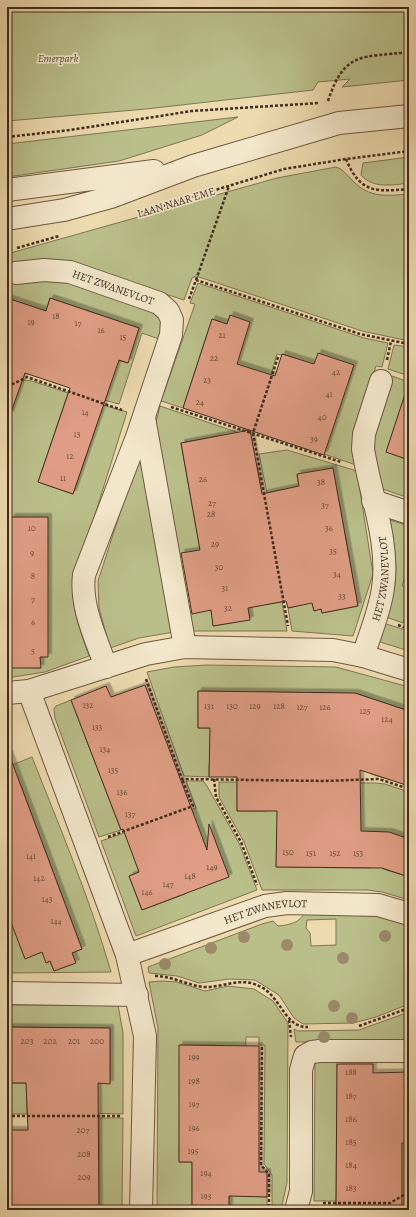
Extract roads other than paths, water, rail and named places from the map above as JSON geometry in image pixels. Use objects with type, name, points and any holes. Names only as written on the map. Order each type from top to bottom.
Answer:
[{"type":"street","points":[[7,219],[64,210],[111,197],[193,166],[339,123],[409,116]]},
{"type":"street","points":[[7,190],[193,166]]},
{"type":"street","name":"HET ZWANEVLOT","points":[[16,273],[44,270],[70,272],[159,303],[168,311],[172,320],[171,335],[146,408]]},
{"type":"street","name":"HET ZWANEVLOT","points":[[363,656],[383,589],[384,571],[381,539],[363,449],[364,434],[381,381]]},
{"type":"street","points":[[146,408],[186,647]]},
{"type":"street","points":[[106,666],[82,591],[84,575],[146,408]]},
{"type":"street","points":[[373,501],[409,513]]},
{"type":"street","points":[[7,693],[29,691],[138,657],[186,647],[333,650],[363,656],[409,670]]},
{"type":"street","points":[[29,691],[127,955],[135,987],[145,1036],[141,1210]]},
{"type":"street","name":"HET ZWANEVLOT","points":[[127,955],[265,906],[287,903],[378,905],[409,914]]},
{"type":"street","points":[[7,993],[135,987]]},
{"type":"street","points":[[297,1207],[301,1190],[301,1070],[305,1056],[312,1052],[320,1051],[409,1051]]},
{"type":"park label","name":"Emerpark","points":[[58,58]]}]
